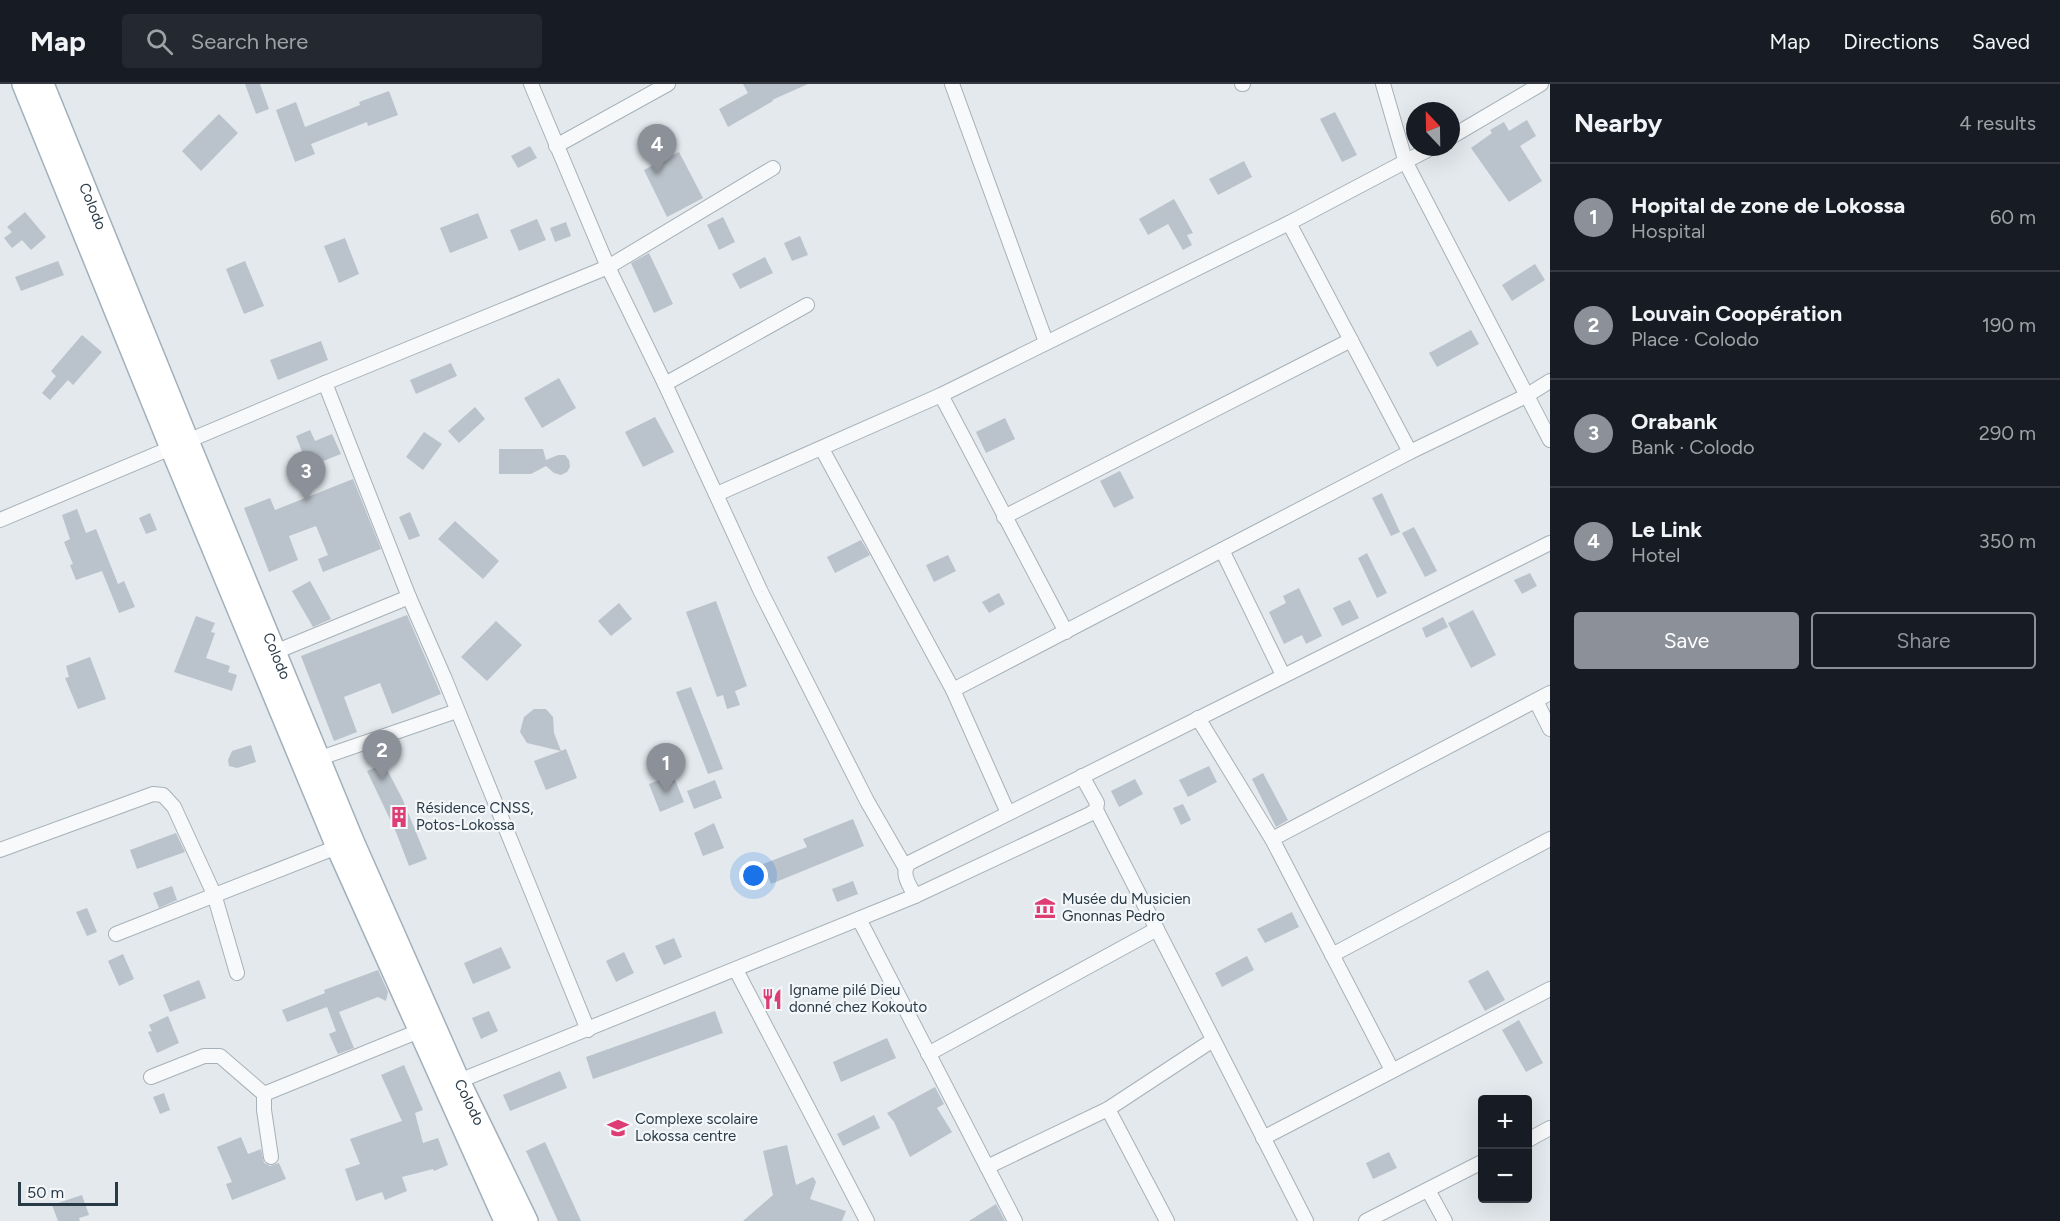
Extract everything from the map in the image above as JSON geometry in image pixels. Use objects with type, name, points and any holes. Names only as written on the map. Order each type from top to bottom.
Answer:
[{"type":"main road","name":"Colodo","points":[[23,84],[179,444],[275,652],[354,841],[459,1081],[526,1221]]},
{"type":"main road","name":"Colodo","points":[[43,84],[179,444],[337,847],[505,1221]]},
{"type":"street","points":[[531,84],[608,267],[717,494],[761,592],[867,801],[905,867],[905,874],[915,896]]},
{"type":"street","points":[[556,146],[668,84]]},
{"type":"street","points":[[954,84],[1046,342]]},
{"type":"street","points":[[1383,84],[1406,163],[1550,440]]},
{"type":"street","points":[[1460,132],[1541,84]]},
{"type":"street","points":[[717,494],[941,395],[1289,223],[1418,156]]},
{"type":"street","points":[[0,520],[608,267],[773,168]]},
{"type":"street","points":[[1289,223],[1410,452]]},
{"type":"street","points":[[665,384],[807,305]]},
{"type":"street","points":[[1004,517],[1351,339]]},
{"type":"street","points":[[954,690],[1410,452],[1526,396],[1550,381]]},
{"type":"street","points":[[325,383],[409,597],[444,676],[588,1030]]},
{"type":"street","points":[[941,395],[1066,632]]},
{"type":"street","points":[[822,449],[954,690],[1008,813]]},
{"type":"street","points":[[905,867],[1008,813],[1550,543]]},
{"type":"street","points":[[1222,550],[1283,675]]},
{"type":"street","points":[[275,652],[409,597]]},
{"type":"street","points":[[1272,839],[1550,693]]},
{"type":"street","points":[[1536,701],[1550,729]]},
{"type":"street","points":[[320,758],[457,711]]},
{"type":"street","points":[[1198,718],[1272,839],[1392,1070]]},
{"type":"street","points":[[1082,776],[1097,803],[1096,810],[1306,1221]]},
{"type":"street","points":[[0,850],[153,794],[163,795],[174,807],[214,894],[237,974]]},
{"type":"street","points":[[459,1081],[915,896],[1096,810]]},
{"type":"street","points":[[1332,955],[1550,839]]},
{"type":"street","points":[[116,934],[337,847]]},
{"type":"street","points":[[859,919],[1015,1221]]},
{"type":"street","points":[[928,1054],[1157,929]]},
{"type":"street","points":[[736,970],[867,1221]]},
{"type":"street","points":[[1263,1138],[1550,989]]},
{"type":"street","points":[[264,1094],[419,1031]]},
{"type":"street","points":[[987,1167],[1108,1109],[1213,1040]]},
{"type":"street","points":[[151,1077],[204,1056],[220,1056],[264,1094],[271,1157]]},
{"type":"street","points":[[1108,1109],[1167,1221]]},
{"type":"street","points":[[1532,1137],[1550,1128]]},
{"type":"street","points":[[1366,1221],[1478,1164]]},
{"type":"street","points":[[1428,1190],[1445,1221]]},
{"type":"building","points":[[245,84],[260,84],[269,109],[256,114]]},
{"type":"building","points":[[743,84],[808,84],[772,100],[728,127],[719,109],[748,93]]},
{"type":"building","points":[[389,91],[398,115],[368,126],[367,122],[311,144],[315,154],[295,162],[276,110],[296,102],[305,127]]},
{"type":"building","points":[[1335,112],[1357,155],[1342,162],[1320,119]]},
{"type":"building","points":[[219,114],[238,133],[201,171],[182,151]]},
{"type":"building","points":[[1527,120],[1536,136],[1520,146],[1542,181],[1509,202],[1471,148],[1492,133],[1490,130],[1504,122],[1509,131]]},
{"type":"building","points":[[530,146],[537,158],[518,168],[511,156]]},
{"type":"building","points":[[679,152],[703,198],[667,217],[644,170]]},
{"type":"building","points":[[1244,161],[1252,177],[1218,195],[1209,179]]},
{"type":"building","points":[[1174,199],[1193,233],[1187,235],[1192,245],[1183,250],[1168,224],[1148,235],[1139,219]]},
{"type":"building","points":[[25,212],[46,237],[31,250],[22,240],[12,248],[4,238],[12,232],[7,227]]},
{"type":"building","points":[[478,213],[488,238],[450,253],[440,228]]},
{"type":"building","points":[[723,217],[735,242],[719,250],[707,225]]},
{"type":"building","points":[[537,219],[546,240],[519,251],[510,230]]},
{"type":"building","points":[[566,222],[571,236],[555,242],[550,228]]},
{"type":"building","points":[[800,236],[808,255],[792,261],[784,243]]},
{"type":"building","points":[[345,238],[359,274],[339,283],[324,246]]},
{"type":"building","points":[[649,253],[673,304],[654,313],[631,263]]},
{"type":"building","points":[[765,257],[773,273],[740,289],[732,274]]},
{"type":"building","points":[[58,261],[64,275],[21,291],[15,277]]},
{"type":"building","points":[[245,261],[264,306],[244,314],[226,269]]},
{"type":"building","points":[[1535,264],[1545,280],[1512,301],[1502,285]]},
{"type":"building","points":[[1471,330],[1479,344],[1437,367],[1429,353]]},
{"type":"building","points":[[82,335],[102,352],[73,385],[68,380],[50,400],[42,393],[56,376],[51,371]]},
{"type":"building","points":[[321,341],[328,360],[278,380],[270,360]]},
{"type":"building","points":[[451,363],[457,376],[416,394],[410,380]]},
{"type":"building","points":[[559,378],[576,408],[542,428],[524,398]]},
{"type":"building","points":[[475,407],[485,419],[459,443],[448,431]]},
{"type":"building","points":[[655,417],[674,452],[643,467],[625,432]]},
{"type":"building","points":[[1005,418],[1015,439],[986,453],[976,432]]},
{"type":"building","points":[[310,430],[315,441],[332,434],[341,454],[308,467],[296,436]]},
{"type":"building","points":[[424,432],[442,444],[423,470],[406,457]]},
{"type":"building","points":[[499,449],[543,449],[546,460],[565,455],[570,467],[561,475],[554,473],[546,466],[531,474],[499,474]]},
{"type":"building","points":[[1120,471],[1134,498],[1114,508],[1100,481]]},
{"type":"building","points":[[353,479],[381,549],[323,572],[318,559],[328,555],[316,526],[289,536],[298,560],[269,572],[244,508],[270,498],[275,510]]},
{"type":"building","points":[[1382,493],[1400,532],[1391,536],[1372,498]]},
{"type":"building","points":[[77,509],[86,533],[96,529],[118,584],[124,581],[135,607],[119,613],[102,571],[76,580],[70,565],[73,564],[64,542],[70,539],[62,515]]},
{"type":"building","points":[[410,512],[420,536],[409,540],[399,517]]},
{"type":"building","points":[[150,513],[157,530],[146,534],[139,518]]},
{"type":"building","points":[[455,521],[499,561],[483,579],[438,539]]},
{"type":"building","points":[[1414,527],[1437,571],[1425,577],[1402,533]]},
{"type":"building","points":[[861,540],[870,555],[835,573],[827,557]]},
{"type":"building","points":[[1367,553],[1387,593],[1377,598],[1358,558]]},
{"type":"building","points":[[948,555],[956,571],[934,582],[926,565]]},
{"type":"building","points":[[1530,573],[1537,586],[1522,594],[1514,580]]},
{"type":"building","points":[[310,581],[331,619],[313,627],[292,591]]},
{"type":"building","points":[[1299,588],[1322,636],[1306,644],[1302,635],[1284,644],[1269,612],[1286,603],[1283,596]]},
{"type":"building","points":[[999,593],[1005,604],[989,613],[982,602]]},
{"type":"building","points":[[1350,600],[1359,618],[1342,626],[1333,608]]},
{"type":"building","points":[[716,601],[747,686],[735,691],[740,705],[727,709],[723,695],[717,697],[686,612]]},
{"type":"building","points":[[619,603],[632,619],[611,636],[598,621]]},
{"type":"building","points":[[1473,610],[1496,655],[1471,668],[1448,623]]},
{"type":"building","points":[[407,615],[441,694],[392,714],[380,683],[344,697],[357,732],[334,741],[301,656]]},
{"type":"building","points":[[196,616],[215,623],[211,632],[215,633],[206,658],[230,666],[228,672],[237,675],[232,691],[174,672]]},
{"type":"building","points":[[1443,617],[1448,627],[1426,638],[1422,628]]},
{"type":"building","points":[[496,621],[522,645],[487,681],[461,657]]},
{"type":"building","points":[[90,657],[106,699],[78,709],[65,678],[69,677],[66,666]]},
{"type":"building","points":[[691,687],[723,769],[708,774],[676,692]]},
{"type":"building","points":[[534,709],[546,709],[553,717],[554,733],[561,751],[527,743],[520,732],[524,717]]},
{"type":"building","points":[[251,745],[256,762],[237,768],[229,766],[228,760],[232,751]]},
{"type":"building","points":[[566,749],[577,778],[546,790],[534,761]]},
{"type":"building","points":[[384,764],[402,798],[427,859],[409,866],[396,832],[367,771]]},
{"type":"building","points":[[1209,766],[1217,782],[1188,797],[1179,780]]},
{"type":"building","points":[[1263,773],[1288,820],[1276,827],[1252,779]]},
{"type":"building","points":[[673,775],[684,802],[660,812],[649,784]]},
{"type":"building","points":[[1135,779],[1143,794],[1119,807],[1111,791]]},
{"type":"building","points":[[715,780],[722,798],[694,809],[687,791]]},
{"type":"building","points":[[1183,804],[1191,820],[1181,825],[1173,808]]},
{"type":"building","points":[[853,819],[864,846],[771,884],[763,864],[807,847],[803,839]]},
{"type":"building","points":[[714,823],[724,848],[703,856],[694,833]]},
{"type":"building","points":[[176,833],[185,852],[137,869],[130,850]]},
{"type":"building","points":[[853,881],[858,894],[837,902],[832,889]]},
{"type":"building","points":[[172,886],[177,900],[159,908],[153,893]]},
{"type":"building","points":[[87,908],[97,932],[87,936],[76,912]]},
{"type":"building","points":[[1292,912],[1299,927],[1265,943],[1257,929]]},
{"type":"building","points":[[674,938],[682,957],[664,965],[655,946]]},
{"type":"building","points":[[501,947],[511,968],[473,984],[464,963]]},
{"type":"building","points":[[624,952],[634,973],[616,982],[606,961]]},
{"type":"building","points":[[123,954],[134,979],[119,986],[108,961]]},
{"type":"building","points":[[1247,956],[1254,970],[1222,987],[1215,973]]},
{"type":"building","points":[[378,970],[388,992],[386,1001],[378,997],[339,1012],[354,1048],[338,1054],[329,1034],[336,1031],[327,1007],[287,1022],[282,1010],[325,993],[324,990]]},
{"type":"building","points":[[1488,970],[1505,1000],[1485,1011],[1468,981]]},
{"type":"building","points":[[199,980],[206,998],[170,1012],[163,995]]},
{"type":"building","points":[[489,1011],[498,1031],[481,1039],[472,1018]]},
{"type":"building","points":[[715,1011],[723,1033],[593,1079],[586,1057]]},
{"type":"building","points":[[168,1016],[179,1043],[157,1053],[148,1032],[152,1031],[149,1025]]},
{"type":"building","points":[[1519,1020],[1543,1063],[1526,1072],[1502,1030]]},
{"type":"building","points":[[887,1038],[896,1058],[841,1082],[833,1062]]},
{"type":"building","points":[[404,1065],[423,1110],[415,1113],[423,1143],[438,1138],[448,1165],[434,1171],[433,1169],[402,1177],[407,1191],[385,1200],[382,1192],[356,1201],[345,1169],[360,1164],[350,1139],[402,1121],[381,1075]]},
{"type":"building","points":[[560,1071],[567,1088],[510,1111],[503,1095]]},
{"type":"building","points":[[935,1087],[944,1104],[937,1108],[952,1132],[910,1157],[894,1122],[887,1113]]},
{"type":"building","points":[[164,1093],[170,1110],[160,1114],[153,1097]]},
{"type":"building","points":[[874,1115],[880,1128],[843,1146],[837,1134]]},
{"type":"building","points":[[241,1137],[248,1154],[261,1149],[264,1163],[270,1166],[279,1163],[286,1179],[232,1200],[226,1184],[232,1182],[217,1147]]},
{"type":"building","points":[[545,1142],[581,1221],[558,1221],[526,1151]]},
{"type":"building","points":[[787,1145],[796,1185],[813,1177],[816,1182],[810,1199],[846,1211],[842,1221],[743,1221],[773,1195],[763,1151]]},
{"type":"building","points":[[1389,1152],[1397,1168],[1373,1179],[1366,1163]]},
{"type":"building","points":[[82,1195],[89,1215],[79,1218],[80,1221],[58,1221],[52,1205]]},
{"type":"building","points":[[996,1204],[1005,1221],[969,1221]]},
{"type":"place","name":"Le Link","points":[[657,174]]},
{"type":"place","name":"Orabank","points":[[306,501]]},
{"type":"place","name":"Louvain Coopération","points":[[382,780]]},
{"type":"place","name":"Hopital de zone de Lokossa","points":[[666,793]]},
{"type":"place","name":"Résidence CNSS, Potos-Lokossa","points":[[399,817]]},
{"type":"place","name":"Musée du Musicien Gnonnas Pedro","points":[[1045,908]]},
{"type":"place","name":"Igname pilé Dieu donné chez Kokouto","points":[[772,999]]},
{"type":"place","name":"Complexe scolaire Lokossa centre","points":[[618,1128]]}]
